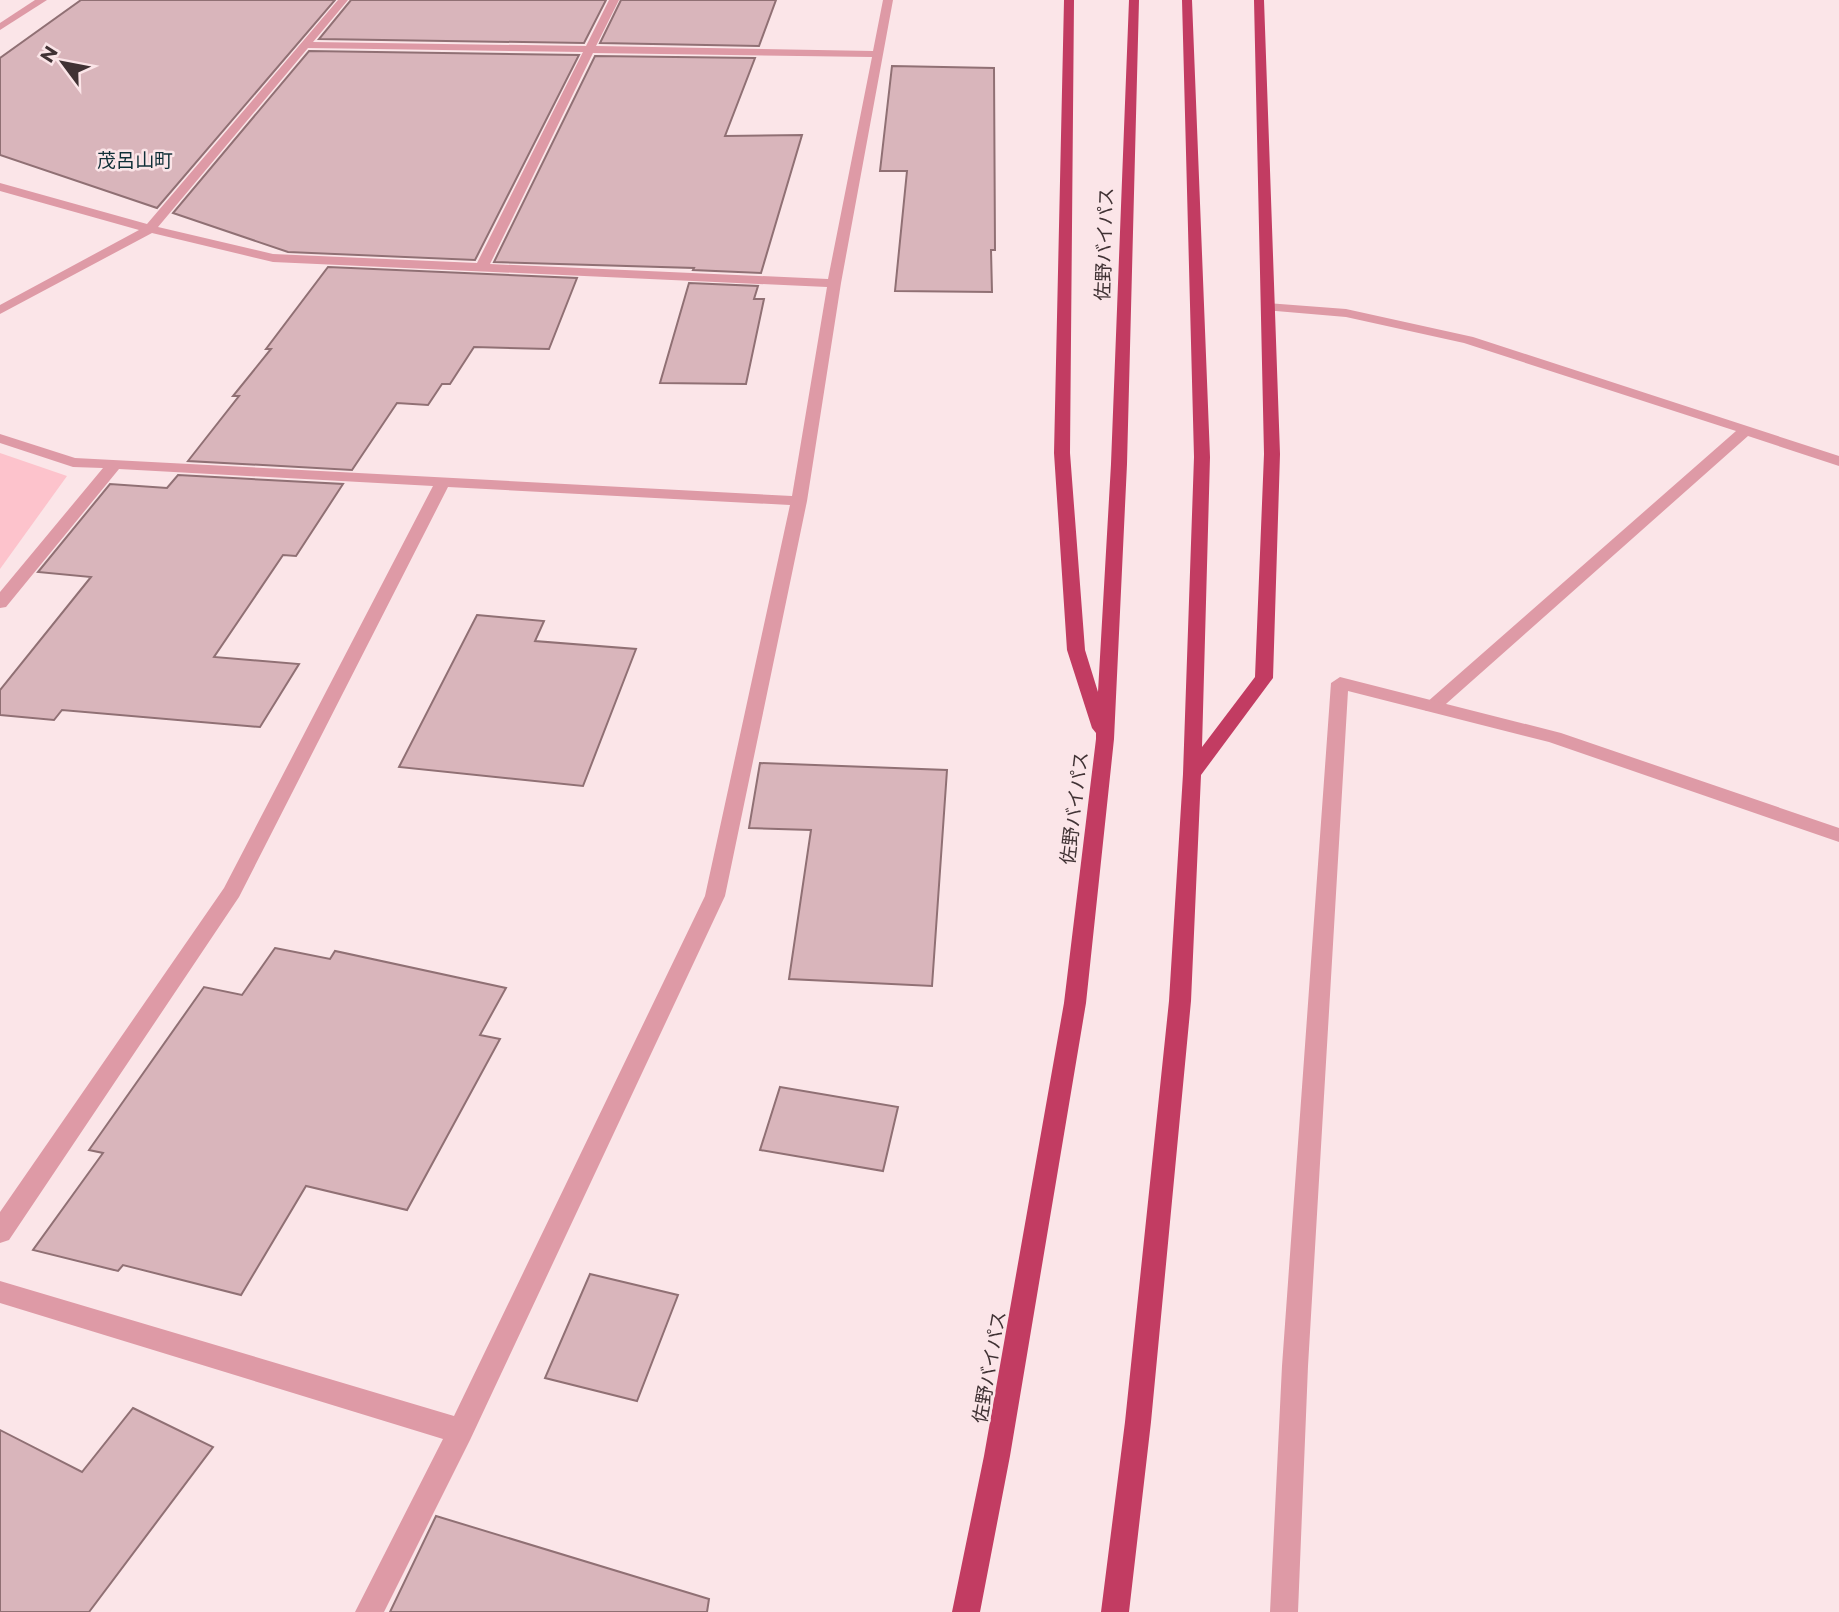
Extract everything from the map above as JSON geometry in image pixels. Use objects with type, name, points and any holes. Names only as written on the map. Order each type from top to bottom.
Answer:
[{"type":"highway","points":[[1069,0],[1062,453],[1076,650],[1105,739]]},
{"type":"highway","name":"佐野バイパス","points":[[966,1612],[997,1456],[1074,1003],[1105,739],[1119,464],[1134,0]]},
{"type":"highway","points":[[1115,1612],[1138,1422],[1180,1001],[1192,774],[1202,457],[1187,0]]},
{"type":"highway","points":[[1192,774],[1264,678],[1272,454],[1259,0]]},
{"type":"street","points":[[0,27],[42,0]]},
{"type":"street","points":[[0,310],[150,229],[343,0]]},
{"type":"street","points":[[482,267],[614,0]]},
{"type":"street","points":[[369,1612],[461,1431],[715,896],[799,501],[834,283],[888,0]]},
{"type":"street","points":[[307,45],[878,54]]},
{"type":"street","points":[[0,187],[150,229],[273,258],[834,283]]},
{"type":"street","points":[[1268,307],[1346,313],[1468,340],[1839,461]]},
{"type":"street","points":[[1432,706],[1746,430]]},
{"type":"street","points":[[0,438],[73,463],[799,501]]},
{"type":"street","points":[[0,603],[114,465]]},
{"type":"street","points":[[0,1232],[232,892],[443,482]]},
{"type":"street","points":[[1284,1612],[1294,1366],[1340,683],[1554,737],[1839,835]]},
{"type":"street","points":[[0,1292],[461,1431]]},
{"type":"shaded area","points":[[0,453],[67,476],[0,569]]},
{"type":"building","points":[[81,0],[335,0],[157,208],[0,155],[0,58]]},
{"type":"building","points":[[351,0],[606,0],[584,43],[319,39]]},
{"type":"building","points":[[621,0],[776,0],[759,46],[600,43]]},
{"type":"building","points":[[309,51],[579,55],[475,260],[288,252],[173,213]]},
{"type":"building","points":[[595,56],[755,58],[725,136],[802,135],[761,273],[693,270],[694,268],[494,262]]},
{"type":"building","points":[[892,66],[994,68],[995,250],[991,250],[992,292],[895,291],[907,171],[880,171]]},
{"type":"building","points":[[328,267],[577,278],[549,349],[474,347],[450,384],[442,384],[428,405],[397,403],[352,470],[188,461],[239,396],[233,396],[271,349],[266,349]]},
{"type":"building","points":[[689,283],[758,286],[754,299],[764,299],[746,384],[660,383]]},
{"type":"building","points":[[178,475],[343,484],[296,556],[283,555],[214,657],[299,664],[260,727],[62,710],[54,720],[0,715],[0,690],[91,577],[38,572],[110,484],[167,488]]},
{"type":"building","points":[[477,615],[544,621],[535,641],[636,649],[583,786],[399,767]]},
{"type":"building","points":[[760,763],[947,770],[932,986],[789,979],[811,830],[749,828]]},
{"type":"building","points":[[275,948],[330,959],[335,951],[506,988],[480,1035],[500,1039],[407,1210],[306,1186],[241,1295],[123,1265],[118,1271],[33,1250],[103,1153],[89,1150],[204,987],[242,995]]},
{"type":"building","points":[[780,1087],[898,1107],[883,1171],[760,1150]]},
{"type":"building","points":[[590,1274],[678,1295],[637,1401],[545,1378]]},
{"type":"building","points":[[133,1408],[213,1447],[89,1612],[0,1612],[0,1430],[82,1472]]},
{"type":"building","points":[[436,1516],[709,1599],[707,1612],[390,1612]]},
{"type":"district","name":"茂呂山町","points":[[135,160]]}]
